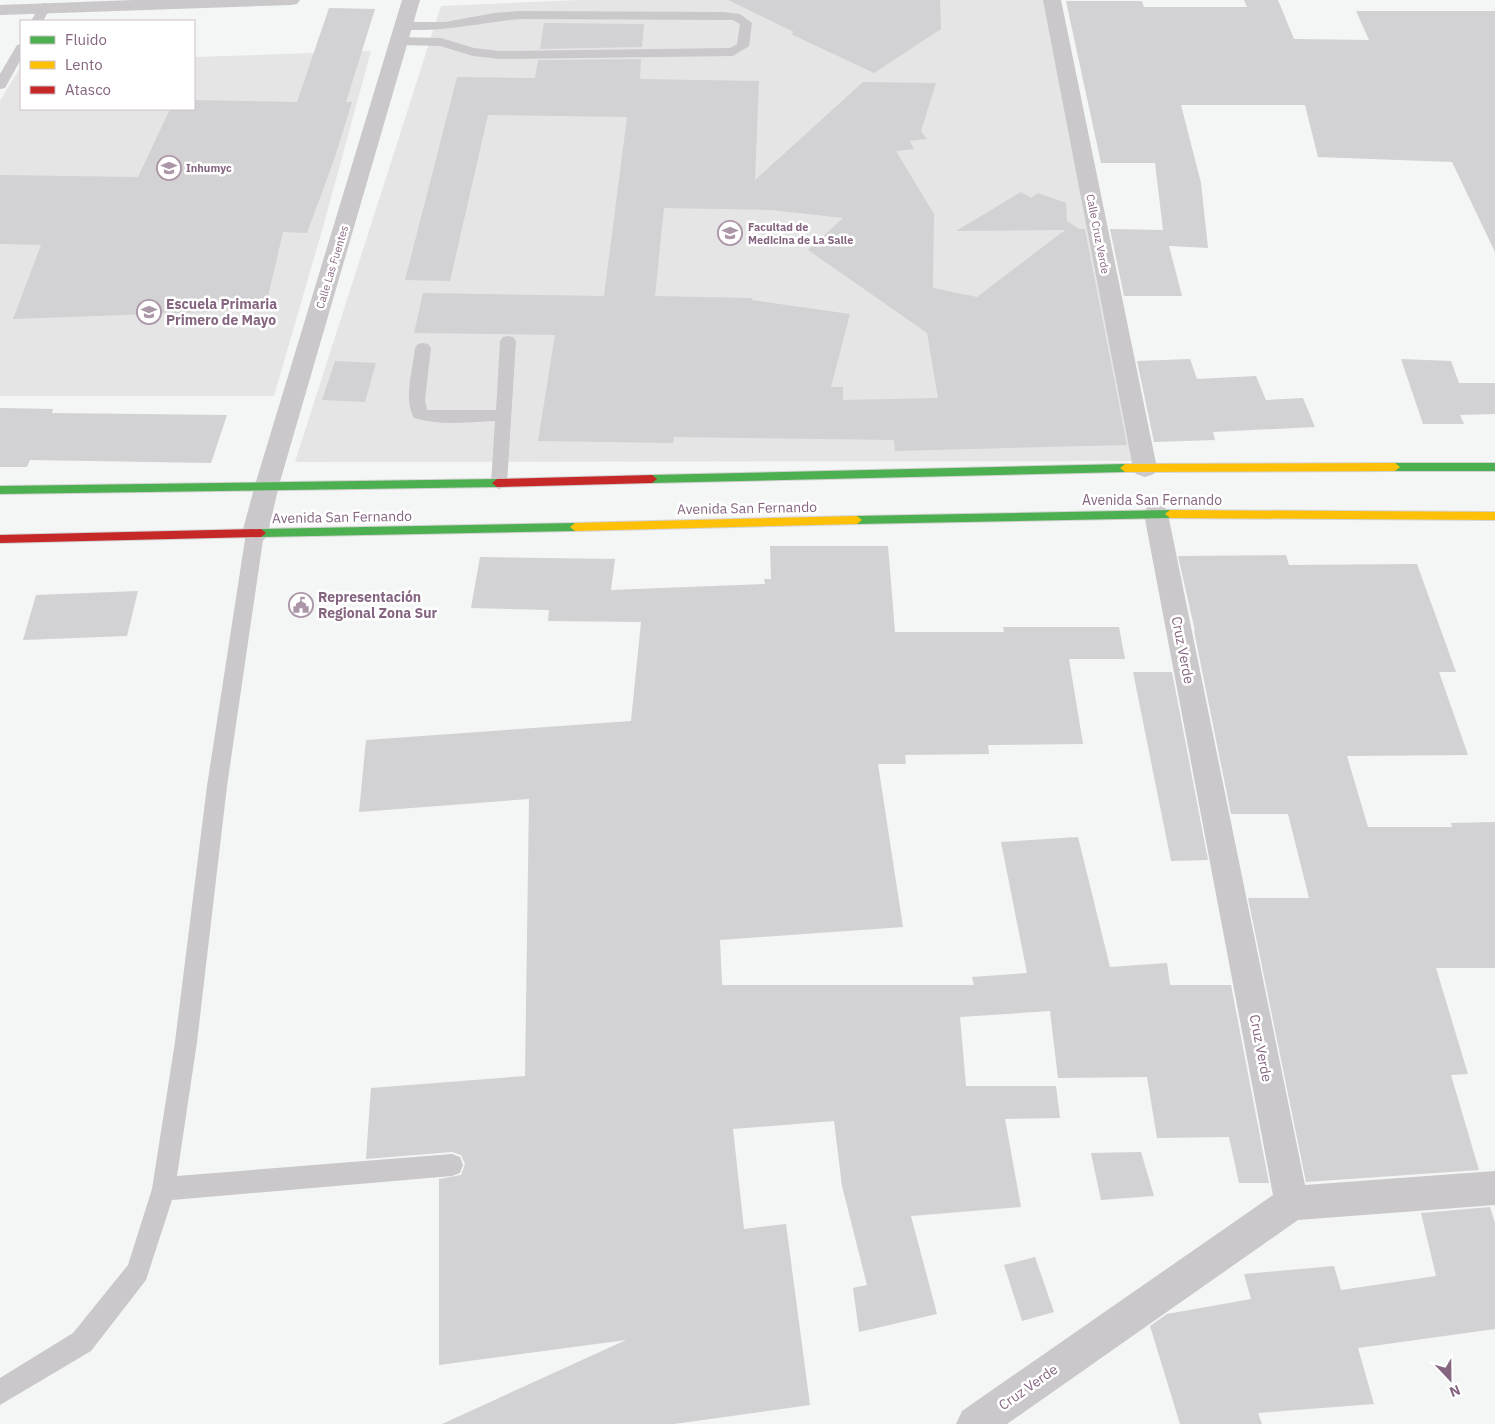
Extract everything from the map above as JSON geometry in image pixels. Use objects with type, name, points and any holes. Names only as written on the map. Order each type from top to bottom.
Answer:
[{"type":"main road","points":[[0,490],[267,485],[499,484],[1146,468],[1495,466]]},
{"type":"main road","name":"Avenida San Fernando","points":[[0,539],[1156,514],[1495,516]]},
{"type":"street","points":[[0,10],[40,14],[74,3],[291,0]]},
{"type":"street","name":"Calle Las Fuentes","points":[[255,533],[267,485],[402,34],[410,0]]},
{"type":"street","name":"Calle Cruz Verde","points":[[1052,0],[1146,468]]},
{"type":"street","name":"Cruz Verde","points":[[975,1424],[1292,1203],[1156,514]]},
{"type":"street","points":[[1292,1203],[1495,1188]]},
{"type":"lane","points":[[520,15],[724,16],[736,17],[746,23],[743,46],[733,52],[499,55],[473,52],[441,42],[402,34],[494,17],[520,15]]},
{"type":"lane","points":[[0,85],[20,50]]},
{"type":"lane","points":[[499,484],[508,341]]},
{"type":"lane","points":[[423,348],[417,400],[420,414],[433,417],[503,415]]},
{"type":"lane","points":[[0,1392],[82,1342],[99,1321],[138,1272],[164,1189],[186,1042],[217,786],[255,533]]},
{"type":"lane","points":[[164,1189],[452,1165]]},
{"type":"shaded area","name":"Facultad de Medicina de La Salle","points":[[579,0],[1047,0],[1136,461],[295,462],[441,6]]},
{"type":"shaded area","points":[[371,51],[274,396],[0,396],[0,101],[20,68],[20,110],[195,110],[195,57]]},
{"type":"building","points":[[728,0],[940,0],[941,29],[874,73],[791,34],[794,32]]},
{"type":"building","points":[[1244,0],[1278,0],[1294,39],[1369,40],[1356,11],[1495,11],[1495,252],[1452,162],[1318,157],[1305,105],[1181,105],[1201,183],[1208,248],[1169,246],[1182,296],[1124,296],[1110,229],[1163,230],[1155,163],[1101,163],[1066,1],[1142,1],[1144,7],[1247,7]]},
{"type":"building","points":[[329,8],[375,9],[346,102],[352,102],[335,157],[307,233],[283,232],[265,310],[13,319],[41,245],[0,244],[0,175],[138,177],[170,110],[195,110],[195,100],[297,102]]},
{"type":"building","points":[[544,23],[644,24],[642,47],[540,49]]},
{"type":"building","points":[[641,59],[640,79],[759,81],[755,180],[863,82],[936,83],[921,131],[927,139],[910,141],[914,149],[896,151],[934,214],[933,288],[977,297],[1065,230],[956,231],[1021,192],[1031,198],[1038,193],[1066,203],[1067,221],[1079,229],[1085,229],[1127,445],[895,451],[894,440],[674,437],[673,443],[538,441],[555,335],[414,333],[423,293],[604,296],[627,117],[488,115],[450,281],[405,280],[457,77],[535,78],[538,60]],"holes":[[[664,208],[771,210],[843,218],[808,250],[927,333],[938,398],[843,400],[843,387],[831,387],[850,314],[752,300],[752,298],[655,296]]]},
{"type":"building","points":[[1190,359],[1197,379],[1256,376],[1266,400],[1303,398],[1315,427],[1213,432],[1215,440],[1154,442],[1137,361]]},
{"type":"building","points":[[1401,359],[1451,361],[1459,383],[1495,383],[1495,414],[1460,415],[1464,424],[1423,424]]},
{"type":"building","points":[[335,361],[376,363],[365,402],[322,400]]},
{"type":"building","points":[[0,408],[53,409],[52,413],[227,415],[211,463],[30,460],[27,467],[0,467]]},
{"type":"building","points":[[770,546],[888,546],[895,632],[1004,632],[1003,627],[1119,627],[1125,659],[1069,659],[1083,744],[988,745],[989,754],[905,755],[906,764],[878,764],[903,927],[720,940],[722,985],[974,985],[972,977],[1027,973],[1001,842],[1078,837],[1110,967],[1167,963],[1170,985],[1231,985],[1269,1183],[1239,1183],[1229,1137],[1157,1138],[1147,1077],[1058,1078],[1050,1011],[960,1017],[966,1086],[1056,1086],[1060,1118],[1005,1119],[1021,1207],[911,1216],[937,1314],[859,1332],[853,1288],[867,1285],[842,1186],[834,1121],[733,1129],[744,1229],[786,1224],[810,1405],[674,1424],[442,1424],[626,1340],[439,1365],[439,1179],[461,1175],[465,1164],[461,1155],[452,1152],[366,1159],[371,1088],[525,1076],[529,799],[359,812],[366,740],[631,721],[641,622],[548,621],[549,610],[471,608],[480,557],[615,559],[611,590],[765,584],[764,579],[771,579]]},
{"type":"building","points":[[1286,555],[1289,565],[1417,564],[1456,672],[1439,672],[1468,755],[1347,756],[1368,827],[1452,827],[1451,823],[1495,822],[1495,968],[1436,968],[1468,1074],[1451,1075],[1479,1170],[1306,1182],[1248,898],[1309,898],[1288,814],[1231,814],[1195,631],[1178,556]]},
{"type":"building","points":[[138,591],[127,636],[23,640],[36,595]]},
{"type":"building","points":[[1133,672],[1172,672],[1208,860],[1171,861]]},
{"type":"building","points":[[1141,1152],[1154,1196],[1101,1200],[1091,1153]]},
{"type":"building","points":[[1490,1207],[1495,1223],[1495,1329],[1358,1348],[1374,1404],[1258,1413],[1262,1424],[1180,1424],[1150,1326],[1167,1314],[1251,1299],[1244,1274],[1334,1266],[1341,1290],[1436,1276],[1421,1213]]},
{"type":"building","points":[[1035,1257],[1054,1312],[1022,1321],[1004,1265]]},
{"type":"traffic: fast","points":[[1395,467],[1495,467]]},
{"type":"traffic: fast","points":[[652,479],[1125,468]]},
{"type":"traffic: fast","points":[[0,490],[497,483]]},
{"type":"traffic: fast","points":[[857,520],[1170,514]]},
{"type":"traffic: fast","points":[[261,533],[575,527]]},
{"type":"traffic: slow","points":[[1125,468],[1395,467]]},
{"type":"traffic: slow","points":[[1170,514],[1495,516]]},
{"type":"traffic: slow","points":[[575,527],[857,520]]},
{"type":"traffic: jam","points":[[497,483],[652,479]]},
{"type":"traffic: jam","points":[[0,539],[261,533]]},
{"type":"place","name":"Inhumyc","points":[[169,168]]},
{"type":"place","name":"Facultad de Medicina de La Salle","points":[[730,233]]},
{"type":"place","name":"Escuela Primaria Primero de Mayo","points":[[149,312]]},
{"type":"place","name":"Representación Regional Zona Sur","points":[[301,605]]}]
